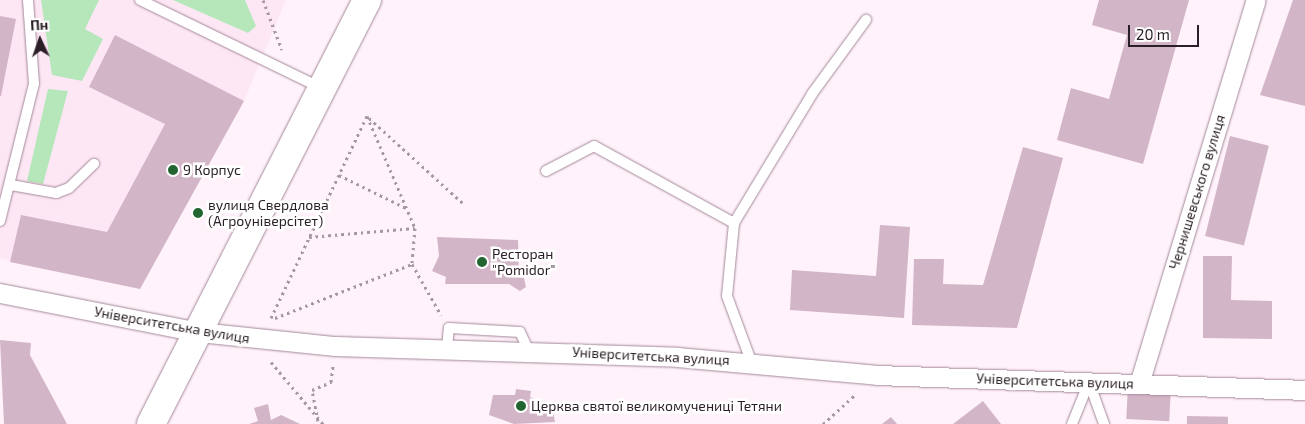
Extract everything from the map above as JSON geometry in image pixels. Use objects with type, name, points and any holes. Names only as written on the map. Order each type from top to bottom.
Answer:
[{"type":"highway","points":[[151,424],[200,332],[367,0]]},
{"type":"street","name":"Чернишевського вулиця","points":[[1139,384],[1256,0]]},
{"type":"street","name":"Університетська вулиця","points":[[0,293],[200,332],[335,346],[529,351],[751,361],[877,375],[1305,390]]},
{"type":"lane","points":[[0,221],[34,84],[28,0]]},
{"type":"lane","points":[[140,0],[322,89]]},
{"type":"lane","points":[[751,361],[728,296],[734,223],[812,94],[866,20]]},
{"type":"lane","points":[[546,171],[594,146],[734,223]]},
{"type":"lane","points":[[10,185],[56,193],[69,188],[94,164]]},
{"type":"lane","points":[[447,349],[449,328],[520,332],[529,351]]},
{"type":"lane","points":[[1072,424],[1090,382]]},
{"type":"lane","points":[[1090,382],[1104,424]]},
{"type":"path","points":[[263,0],[288,72]]},
{"type":"path","points":[[367,116],[270,320],[412,264]]},
{"type":"path","points":[[367,116],[465,205]]},
{"type":"path","points":[[367,116],[415,228],[412,264],[449,328]]},
{"type":"path","points":[[339,174],[406,208]]},
{"type":"path","points":[[309,237],[415,228]]},
{"type":"path","points":[[318,421],[312,390],[331,382],[335,346]]},
{"type":"path","points":[[267,357],[318,421],[323,424]]},
{"type":"path","points":[[823,424],[877,375]]},
{"type":"shaded area","points":[[0,0],[286,0],[244,101],[140,289],[0,258]]},
{"type":"green space","points":[[41,0],[99,0],[85,29],[103,39],[82,81],[52,75]]},
{"type":"green space","points":[[173,0],[245,0],[256,26],[248,33]]},
{"type":"green space","points":[[48,89],[68,91],[43,184],[27,181]]},
{"type":"building","points":[[1099,0],[1189,0],[1143,164],[1057,140],[1071,88],[1109,99],[1127,35],[1092,25]]},
{"type":"building","points":[[1293,0],[1305,0],[1305,106],[1260,95]]},
{"type":"building","points":[[0,16],[16,19],[1,96],[0,96]]},
{"type":"building","name":"9 Корпус","points":[[115,35],[244,101],[140,289],[10,262],[21,215],[107,232],[165,124],[89,87]]},
{"type":"building","points":[[1230,136],[1269,146],[1244,246],[1205,236]]},
{"type":"building","points":[[1023,147],[1063,158],[1017,328],[912,325],[914,259],[944,259],[943,284],[983,285]]},
{"type":"building","points":[[880,225],[910,227],[904,318],[790,310],[792,270],[876,276]]},
{"type":"building","points":[[437,237],[518,240],[519,277],[524,278],[526,287],[520,291],[509,284],[445,284],[446,277],[432,271],[439,256]]},
{"type":"building","points":[[1203,256],[1232,256],[1231,300],[1272,301],[1272,339],[1203,338]]},
{"type":"building","points":[[0,340],[31,343],[30,355],[67,424],[4,424]]},
{"type":"building","points":[[1128,386],[1171,388],[1169,421],[1126,419]]},
{"type":"building","name":"Церква святої великомучениці Тетяни","points":[[516,389],[531,391],[530,397],[552,406],[555,422],[514,424],[489,415],[493,395],[515,395]]},
{"type":"building","points":[[983,401],[1001,424],[953,424]]},
{"type":"building","points":[[268,404],[271,420],[281,415],[300,424],[249,424],[258,421],[254,408]]},
{"type":"building","points":[[1187,416],[1228,417],[1228,424],[1187,424]]},
{"type":"building","points":[[891,417],[897,424],[882,424]]},
{"type":"place","name":"9 Корпус","points":[[173,170]]},
{"type":"place","name":"вулиця Свердлова (Агроуніверсітет)","points":[[198,213]]},
{"type":"place","name":"Ресторан \"Pomidor\"","points":[[482,262]]},
{"type":"place","name":"Церква святої великомучениці Тетяни","points":[[521,406]]}]
